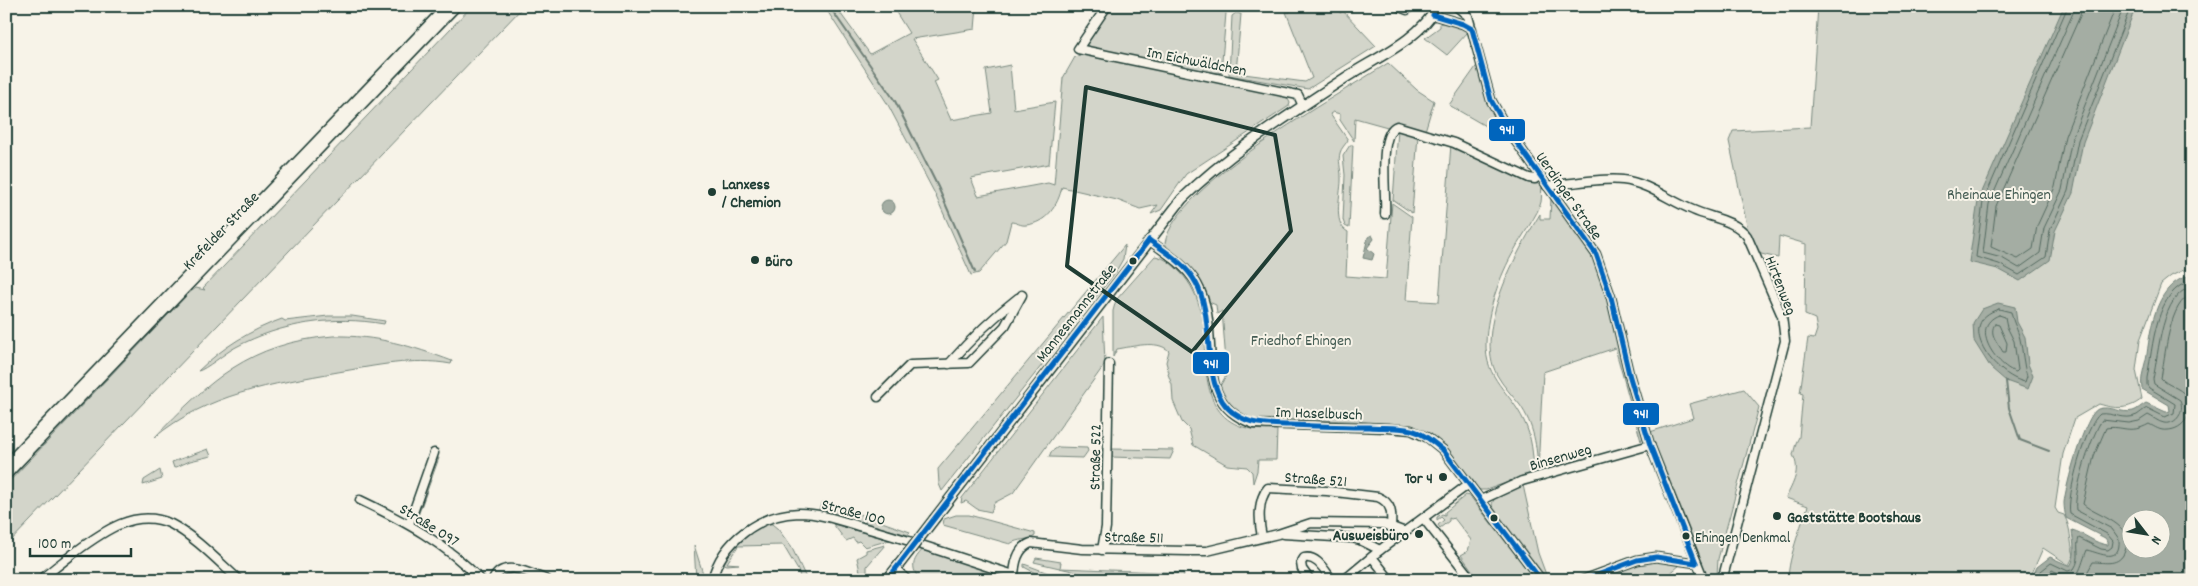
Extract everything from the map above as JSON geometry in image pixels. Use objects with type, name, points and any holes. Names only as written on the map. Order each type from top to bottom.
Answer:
[{"type":"main road","name":"Krefelder Straße","points":[[6,465],[447,6]]},
{"type":"main road","name":"Krefelder Straße","points":[[6,475],[456,6]]},
{"type":"main road","name":"Mannesmannstraße","points":[[893,576],[908,553],[1182,198],[1211,170],[1303,106],[1414,36],[1438,6]]},
{"type":"street","name":"Im Eichwäldchen","points":[[1107,6],[1078,49],[1298,95],[1303,106]]},
{"type":"street","points":[[1397,6],[1407,10]]},
{"type":"street","name":"Uerdinger Straße","points":[[1456,6],[1468,16],[1491,100],[1507,130],[1596,254],[1612,298],[1629,374],[1650,445],[1704,580]]},
{"type":"street","points":[[1432,15],[1463,24],[1472,29]]},
{"type":"street","points":[[1385,214],[1384,176],[1388,135],[1397,126],[1454,143],[1529,178],[1535,179],[1540,175]]},
{"type":"street","name":"Hirtenweg","points":[[1547,186],[1622,179],[1636,182],[1692,210],[1727,222],[1743,230],[1748,236],[1782,316],[1785,341],[1724,573],[1719,580]]},
{"type":"street","name":"Im Haselbusch","points":[[1149,240],[1182,266],[1197,284],[1207,308],[1214,387],[1225,408],[1238,419],[1254,424],[1388,428],[1411,430],[1428,438],[1443,450],[1541,580]]},
{"type":"street","points":[[878,397],[910,365],[949,364],[969,363],[1004,326],[1022,295],[983,328],[949,364]]},
{"type":"street","name":"Straße 522","points":[[1102,550],[1106,527],[1109,364]]},
{"type":"street","name":"Binsenweg","points":[[1481,500],[1522,482],[1650,445]]},
{"type":"street","points":[[409,524],[434,453]]},
{"type":"street","points":[[1344,580],[1380,550],[1469,484]]},
{"type":"street","name":"Straße 521","points":[[1262,538],[1259,525],[1263,493],[1268,488],[1327,491],[1378,497],[1384,500],[1391,509],[1391,527]]},
{"type":"street","name":"Straße 097","points":[[360,500],[409,524],[451,552],[481,580]]},
{"type":"street","name":"Straße 100","points":[[712,580],[720,560],[730,546],[757,523],[773,517],[800,513],[830,518],[928,545],[1014,577]]},
{"type":"street","points":[[41,580],[99,534],[124,522],[147,518],[170,524],[207,550],[239,580]]},
{"type":"street","points":[[1424,519],[1472,580]]},
{"type":"street","name":"Straße 511","points":[[1014,577],[1019,553],[1026,544],[1031,543],[1102,550],[1207,550],[1278,534],[1312,523],[1384,524],[1405,532]]},
{"type":"street","name":"Straße 511","points":[[1278,534],[1351,538],[1360,540],[1380,550]]},
{"type":"street","points":[[1310,580],[1302,569],[1301,564],[1304,558],[1310,557],[1315,559],[1332,580]]},
{"type":"street","points":[[1583,580],[1637,560],[1656,557],[1696,563]]},
{"type":"street","points":[[1372,558],[1390,580]]},
{"type":"street","points":[[493,580],[499,571],[510,568],[520,569],[547,580]]},
{"type":"street","points":[[893,576],[907,580]]},
{"type":"highlighted area","points":[[1086,87],[1275,135],[1291,231],[1192,352],[1067,266]]},
{"type":"green space","points":[[472,6],[524,6],[6,546],[6,485],[189,293],[196,288],[205,290],[203,288]]},
{"type":"green space","points":[[824,6],[835,6],[870,54],[909,33],[892,6],[977,6],[975,29],[912,39],[938,80],[934,82],[951,120],[992,113],[986,70],[1010,65],[1014,109],[1055,102],[1049,164],[971,178],[978,196],[1048,183],[1054,185],[1063,78],[1075,57],[1082,54],[1228,83],[1287,97],[1290,103],[1289,106],[1186,174],[1161,210],[1151,214],[1158,205],[1140,209],[1117,200],[1062,187],[1058,200],[1046,217],[1033,224],[1024,225],[1011,222],[1006,241],[979,273],[971,275],[934,192],[887,103]]},
{"type":"green space","points":[[1110,6],[1221,6],[1226,13],[1221,73],[1200,71],[1084,49],[1082,46]]},
{"type":"green space","points":[[1293,6],[1335,6],[1340,13],[1343,11],[1376,46],[1308,89],[1229,75],[1232,16],[1236,13],[1241,14],[1236,73],[1305,82],[1312,78],[1286,12],[1290,12]]},
{"type":"green space","name":"Rheinaue Ehingen","points":[[1818,6],[2192,6],[2192,263],[2190,267],[2171,276],[2161,284],[2140,340],[2136,370],[2142,399],[2137,403],[2122,408],[2099,404],[2075,418],[2063,454],[2055,508],[2058,513],[2064,515],[2068,525],[2074,555],[2069,565],[2043,548],[2029,580],[1789,580],[1788,574],[1792,555],[1808,506],[1786,498],[1796,472],[1793,455],[1799,437],[1803,394],[1800,393],[1808,338],[1814,339],[1817,330],[1815,319],[1805,315],[1806,244],[1779,236],[1778,258],[1757,253],[1748,230],[1729,141],[1733,131],[1810,127]]},
{"type":"green space","points":[[1440,23],[1451,23],[1468,32],[1447,55],[1425,38],[1440,27]]},
{"type":"green space","name":"Friedhof Ehingen","points":[[1388,63],[1417,90],[1434,101],[1425,131],[1394,123],[1391,128],[1355,118],[1354,141],[1340,120],[1340,114],[1333,112],[1330,114],[1348,140],[1341,149],[1339,156],[1341,183],[1338,207],[1340,222],[1348,232],[1346,276],[1386,279],[1392,203],[1412,217],[1406,300],[1439,302],[1451,144],[1542,186],[1540,207],[1509,260],[1499,283],[1491,307],[1486,343],[1487,356],[1494,376],[1527,427],[1532,446],[1534,473],[1486,490],[1480,490],[1475,487],[1445,447],[1433,437],[1417,430],[1398,425],[1351,421],[1262,421],[1248,418],[1235,410],[1226,400],[1220,386],[1227,374],[1222,311],[1217,314],[1216,305],[1209,302],[1197,277],[1169,251],[1165,243],[1175,220],[1197,195],[1227,169],[1298,119]]},
{"type":"green space","points":[[1478,64],[1495,113],[1487,127],[1449,105]]},
{"type":"green space","points":[[1398,129],[1418,135],[1412,213],[1393,200]]},
{"type":"green space","points":[[1350,145],[1353,145],[1349,228],[1345,226],[1343,220],[1345,175],[1343,156]]},
{"type":"green space","points":[[1549,195],[1595,257],[1643,437],[1641,441],[1615,348],[1543,372],[1538,470],[1536,445],[1532,428],[1520,405],[1497,375],[1491,357],[1490,336],[1501,292],[1520,249],[1540,214],[1540,219],[1550,219],[1551,198]]},
{"type":"green space","points":[[1125,245],[1123,259],[1115,273],[942,491],[939,484],[938,469]]},
{"type":"green space","points":[[1155,256],[1172,264],[1188,281],[1196,296],[1201,313],[1207,378],[1217,408],[1228,419],[1243,427],[1277,430],[1276,460],[1258,460],[1253,483],[1252,472],[1247,467],[1227,465],[1193,445],[1189,429],[1182,422],[1173,401],[1172,385],[1166,362],[1169,351],[1158,345],[1144,345],[1117,349],[1113,357],[1113,311],[1116,300]]},
{"type":"green space","points":[[328,316],[352,316],[385,321],[384,324],[346,320],[327,321],[289,327],[271,332],[236,347],[198,371],[237,340],[270,323],[282,319],[285,321]]},
{"type":"green space","points":[[1103,317],[1105,364],[1013,493],[994,503],[991,512],[977,509],[966,501],[961,503],[962,498]]},
{"type":"green space","points":[[333,336],[364,337],[394,342],[452,361],[451,364],[423,361],[380,365],[313,376],[264,387],[218,401],[195,411],[174,423],[154,438],[213,382],[254,356],[303,340]]},
{"type":"green space","points":[[1744,389],[1759,407],[1718,559],[1717,575],[1710,578],[1706,575],[1650,432],[1693,418],[1689,404]]},
{"type":"green space","points":[[1058,447],[1087,448],[1088,451],[1083,458],[1049,457],[1051,452]]},
{"type":"green space","points":[[208,449],[211,456],[190,461],[174,468],[172,462]]},
{"type":"green space","points":[[1111,449],[1174,450],[1170,459],[1111,457]]},
{"type":"green space","points":[[438,458],[416,521],[426,527],[416,523],[415,518]]},
{"type":"green space","points":[[160,470],[162,479],[143,485],[144,480]]},
{"type":"green space","points":[[1523,485],[1538,553],[1548,580],[1492,506],[1493,501],[1499,494]]},
{"type":"green space","points":[[1466,495],[1470,496],[1535,580],[1479,580],[1461,555],[1468,551],[1471,540],[1454,518],[1449,518],[1449,521],[1440,528],[1438,525],[1444,520],[1441,517],[1437,520],[1437,517],[1442,514],[1445,515],[1445,512]]},
{"type":"green space","points":[[823,502],[910,532],[908,535],[822,511],[819,509]]},
{"type":"green space","points":[[956,515],[969,515],[1035,533],[1035,536],[1010,544],[943,525],[944,519]]},
{"type":"green space","points":[[766,523],[772,524],[778,529],[792,548],[807,580],[800,580],[799,572],[783,545],[738,546],[727,563],[739,564],[724,564],[731,550],[740,539]]},
{"type":"green space","points":[[833,524],[890,540],[865,547],[853,538],[846,541]]},
{"type":"green space","points":[[694,545],[705,580],[696,580]]},
{"type":"green space","points":[[885,545],[867,566],[867,580],[862,580],[857,558],[866,553],[866,550]]},
{"type":"green space","points":[[924,548],[1000,575],[999,577],[1004,580],[915,580],[917,576],[914,561]]},
{"type":"green space","points":[[1036,558],[1061,562],[1060,568],[1184,573],[1183,580],[1102,578],[1034,562]]},
{"type":"green space","points":[[1649,561],[1663,561],[1680,565],[1662,580],[1595,580],[1628,566]]},
{"type":"green space","points":[[1024,564],[1067,580],[1049,580],[1024,567]]},
{"type":"green space","points":[[515,573],[531,578],[530,580],[525,578],[523,580],[499,580],[500,577]]},
{"type":"water","points":[[2064,6],[2136,6],[2083,142],[2073,193],[2055,231],[2050,260],[2020,281],[1998,269],[1969,262],[1978,201]]},
{"type":"water","points":[[885,200],[891,200],[895,207],[891,214],[885,214],[881,210],[881,204]]},
{"type":"water","points":[[1372,235],[1374,239],[1367,248],[1374,254],[1372,260],[1363,258],[1368,237]]},
{"type":"water","points":[[2192,275],[2192,580],[2031,580],[2037,567],[2050,557],[2070,566],[2074,553],[2072,530],[2099,543],[2108,545],[2105,538],[2066,518],[2064,503],[2068,483],[2087,424],[2098,409],[2107,408],[2129,412],[2146,403],[2166,412],[2170,411],[2169,405],[2142,389],[2142,380],[2154,318],[2163,295],[2180,279]]},
{"type":"water","points":[[1998,303],[2015,307],[2017,322],[2025,337],[2028,364],[2033,376],[2028,389],[2006,381],[1991,368],[1974,341],[1973,323],[1982,309]]},
{"type":"waterway","points":[[829,6],[895,101],[938,187],[975,272]]},
{"type":"waterway","points":[[2006,381],[2009,408],[2020,440],[2049,451]]},
{"type":"transit line","name":"941","points":[[1438,6],[1433,15],[1463,24],[1472,29],[1491,100],[1507,129],[1596,254],[1611,297],[1629,374],[1650,445],[1696,563]]},
{"type":"transit line","name":"941","points":[[1149,240],[1181,264],[1196,283],[1206,316],[1212,372],[1216,389],[1224,403],[1235,414],[1248,421],[1261,424],[1395,428],[1420,433],[1443,450],[1541,580]]},
{"type":"transit line","name":"941","points":[[887,580],[1149,240]]},
{"type":"transit line","name":"941","points":[[1584,580],[1637,560],[1656,557],[1696,563]]},
{"type":"place","name":"Lanxess / Chemion","points":[[712,192]]},
{"type":"place","name":"Büro","points":[[755,260]]},
{"type":"place","name":"Tor 4","points":[[1443,477]]},
{"type":"place","name":"Gaststätte Bootshaus","points":[[1777,516]]},
{"type":"place","name":"Ausweisbüro","points":[[1419,534]]},
{"type":"place","name":"Ehingen Denkmal","points":[[1686,536]]}]
